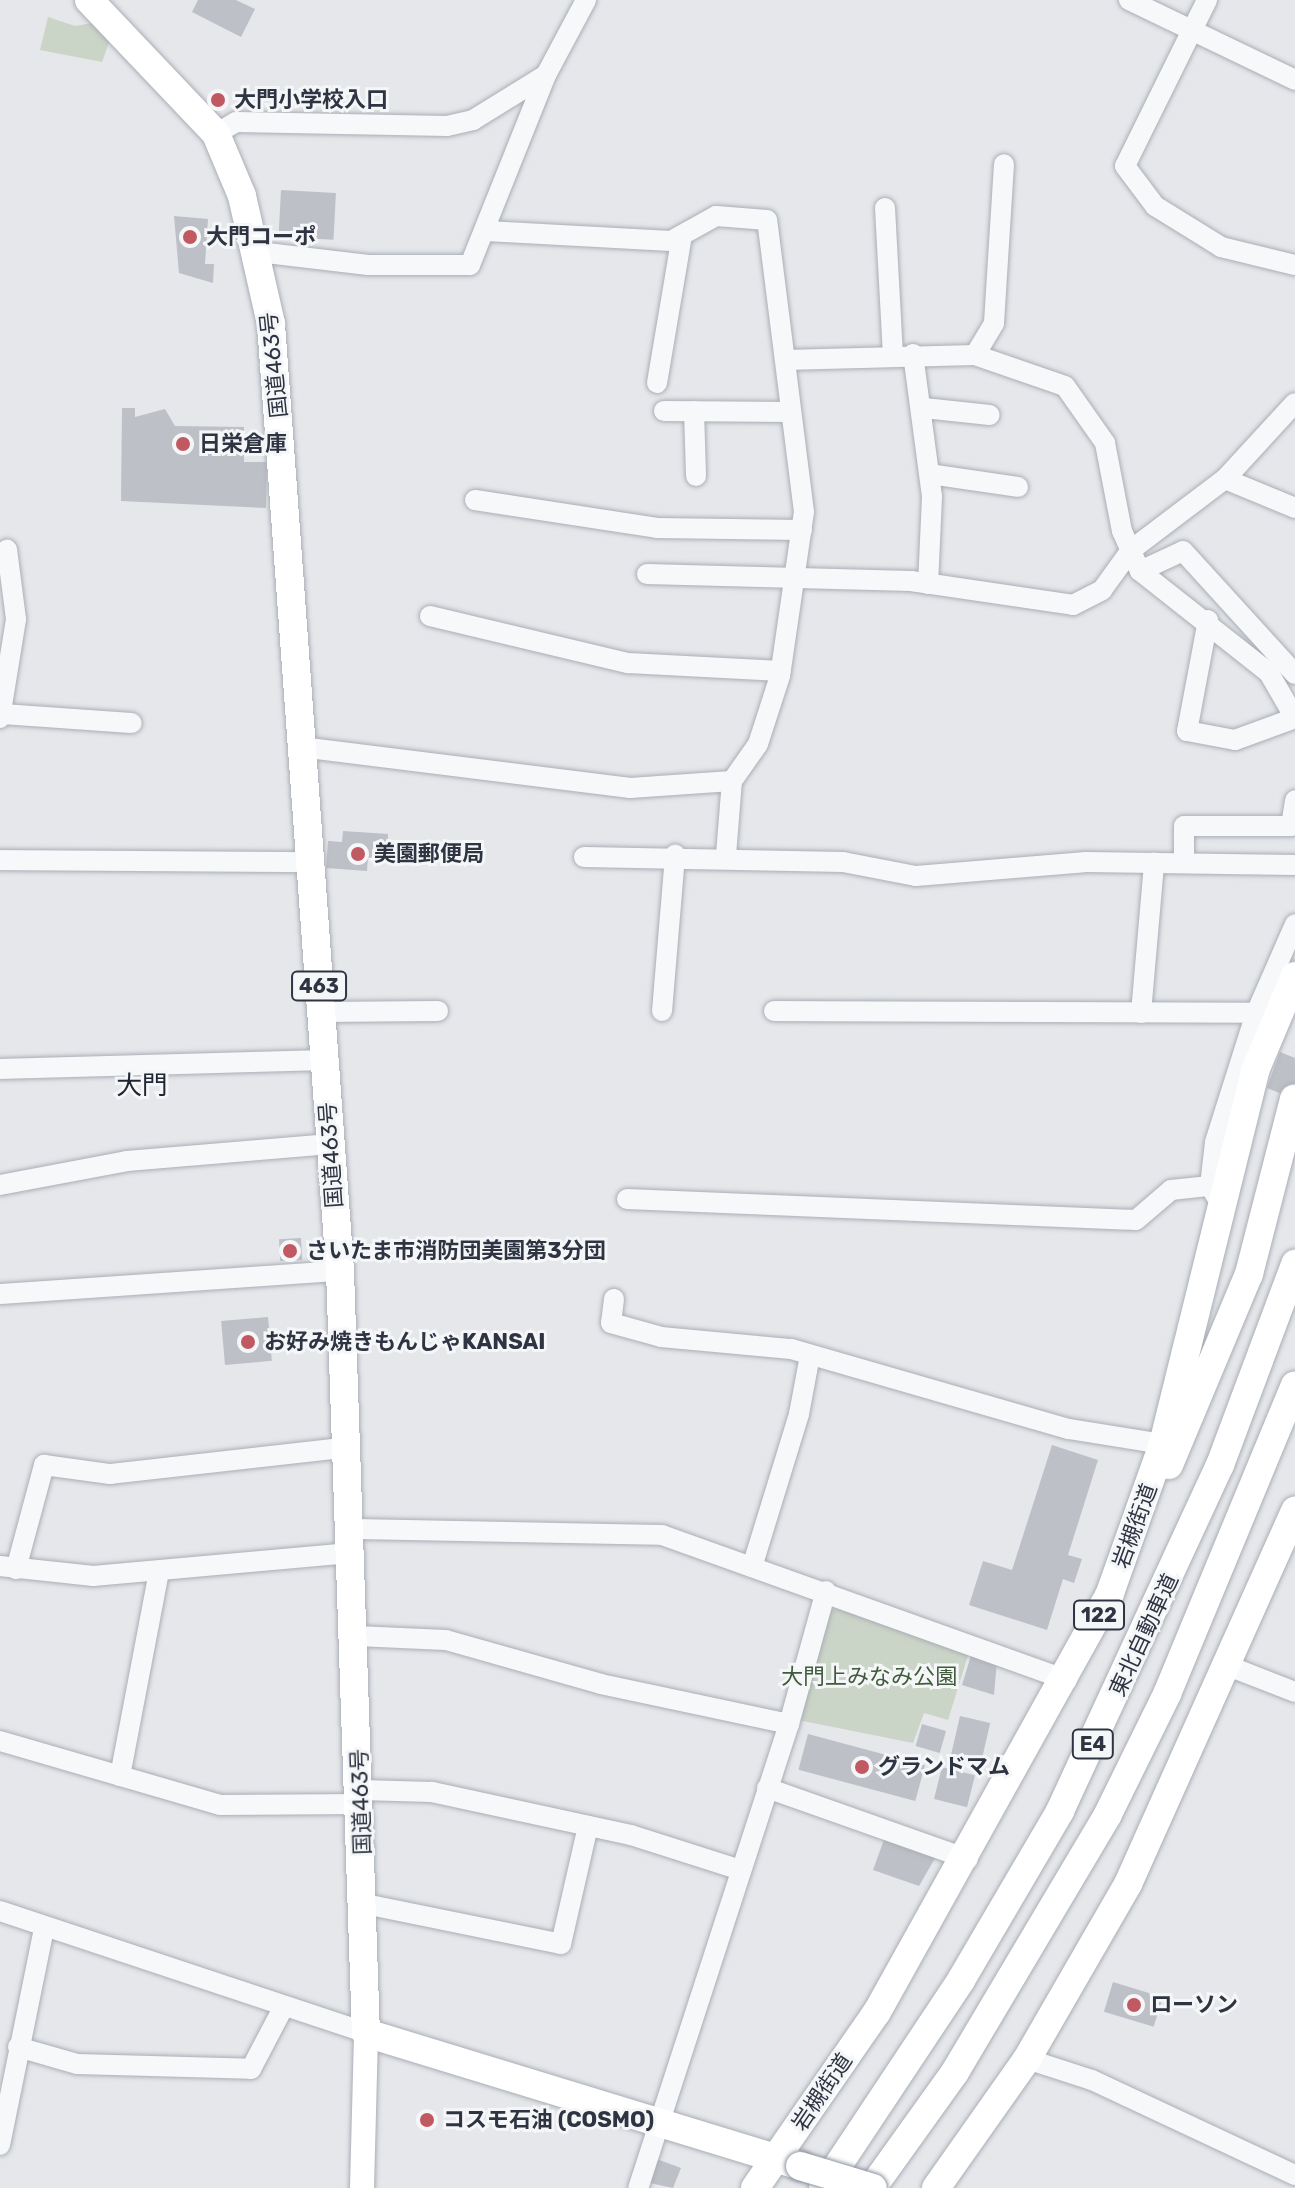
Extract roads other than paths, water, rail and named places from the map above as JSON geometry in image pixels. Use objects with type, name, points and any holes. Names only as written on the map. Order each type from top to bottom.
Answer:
[{"type":"highway","name":"国道463号","points":[[89,0],[216,134],[258,252],[276,367],[340,1271],[353,1541],[365,1904],[366,2033]]},
{"type":"highway","name":"岩槻街道","points":[[755,2188],[788,2162],[968,1859],[1067,1680],[1148,1495],[1163,1444],[1215,1194],[1255,1071],[1295,976]]},
{"type":"highway","points":[[1148,1495],[1177,1453],[1249,1274],[1294,1099]]},
{"type":"highway","name":"東北自動車道","points":[[823,2188],[961,1980],[1060,1811],[1220,1465],[1295,1264]]},
{"type":"highway","name":"東北自動車道","points":[[872,2188],[955,2072],[1108,1814],[1167,1694],[1295,1385]]},
{"type":"highway","points":[[936,2188],[1027,2059],[1128,1884],[1231,1667],[1295,1511]]},
{"type":"highway","points":[[366,2033],[872,2188]]},
{"type":"main road","points":[[362,2188],[366,2033]]},
{"type":"street","points":[[258,252],[368,265],[470,265],[486,231],[505,163],[546,75],[586,0]]},
{"type":"street","points":[[1129,0],[1295,80]]},
{"type":"street","points":[[1207,0],[1125,166],[1155,206],[1221,247],[1295,265]]},
{"type":"street","points":[[216,134],[236,122],[447,126],[503,106],[546,75]]},
{"type":"street","points":[[975,355],[994,323],[1004,164]]},
{"type":"street","points":[[885,208],[903,354],[913,392],[924,408],[930,474],[928,584]]},
{"type":"street","points":[[486,231],[671,241],[716,216],[767,220],[802,530],[781,671],[758,744],[732,781],[726,855]]},
{"type":"street","points":[[657,383],[682,235]]},
{"type":"street","points":[[785,360],[903,354],[975,355],[1029,368],[1079,400],[1105,443],[1131,550],[1140,571],[1175,604],[1208,620],[1269,673],[1295,718],[1235,740],[1187,731],[1208,620]]},
{"type":"street","points":[[647,574],[795,582],[928,584],[1073,605],[1102,590],[1131,550],[1225,479],[1295,403]]},
{"type":"street","points":[[924,408],[990,415]]},
{"type":"street","points":[[664,411],[791,412]]},
{"type":"street","points":[[694,411],[696,476]]},
{"type":"street","points":[[930,474],[1018,487]]},
{"type":"street","points":[[1225,479],[1295,508]]},
{"type":"street","points":[[475,500],[657,528],[802,530]]},
{"type":"street","points":[[7,550],[6,587],[16,619],[5,669],[1,716],[132,723]]},
{"type":"street","points":[[1140,571],[1183,551],[1295,674]]},
{"type":"street","points":[[430,616],[628,663],[781,671]]},
{"type":"street","points":[[301,747],[630,788],[732,781]]},
{"type":"street","points":[[1184,863],[1184,826],[1291,826],[1295,800]]},
{"type":"street","points":[[662,1011],[675,855]]},
{"type":"street","points":[[584,857],[726,855],[843,862],[916,876],[1154,863],[1295,865]]},
{"type":"street","points":[[0,860],[310,862]]},
{"type":"street","points":[[1141,1013],[1154,863]]},
{"type":"street","points":[[627,1199],[1136,1220],[1171,1190],[1215,1194],[1215,1142],[1256,1013],[1295,924]]},
{"type":"street","points":[[321,1012],[438,1011]]},
{"type":"street","points":[[774,1011],[1256,1013]]},
{"type":"street","points":[[0,1069],[324,1060]]},
{"type":"street","points":[[0,1185],[127,1161],[330,1144]]},
{"type":"street","points":[[0,1294],[340,1271]]},
{"type":"street","points":[[614,1299],[611,1323],[661,1337],[810,1355],[1069,1429],[1163,1444]]},
{"type":"street","points":[[752,1567],[799,1414],[810,1355]]},
{"type":"street","points":[[349,1447],[110,1474],[44,1465],[8,1568],[59,1576],[159,1571],[353,1541],[662,1535],[826,1591],[1067,1680]]},
{"type":"street","points":[[120,1776],[159,1571]]},
{"type":"street","points":[[638,2188],[789,1724],[826,1591]]},
{"type":"street","points":[[356,1636],[446,1640],[601,1684],[789,1724]]},
{"type":"street","points":[[1231,1667],[1295,1692]]},
{"type":"street","points":[[0,1741],[220,1805],[432,1792],[588,1826],[741,1870]]},
{"type":"street","points":[[767,1788],[968,1859]]},
{"type":"street","points":[[365,1904],[561,1944],[588,1826]]},
{"type":"street","points":[[0,1911],[44,1929],[366,2033]]},
{"type":"street","points":[[0,2145],[44,1929]]},
{"type":"street","points":[[18,2047],[77,2064],[251,2069],[283,2008]]},
{"type":"street","points":[[1027,2059],[1092,2080],[1295,2175]]},
{"type":"place","name":"大門小学校入口","points":[[218,100]]},
{"type":"place","name":"大門コーポ","points":[[190,237]]},
{"type":"place","name":"日栄倉庫","points":[[183,444]]},
{"type":"place","name":"美園郵便局","points":[[358,854]]},
{"type":"place","name":"さいたま市消防団美園第3分団","points":[[290,1251]]},
{"type":"place","name":"お好み焼きもんじゃKANSAI","points":[[248,1342]]},
{"type":"place","name":"グランドマム","points":[[862,1767]]},
{"type":"place","name":"ローソン","points":[[1134,2005]]},
{"type":"place","name":"コスモ石油 (COSMO)","points":[[427,2120]]},
{"type":"district","name":"大門","points":[[142,1086]]},
{"type":"park label","name":"大門上みなみ公園","points":[[869,1677]]}]
